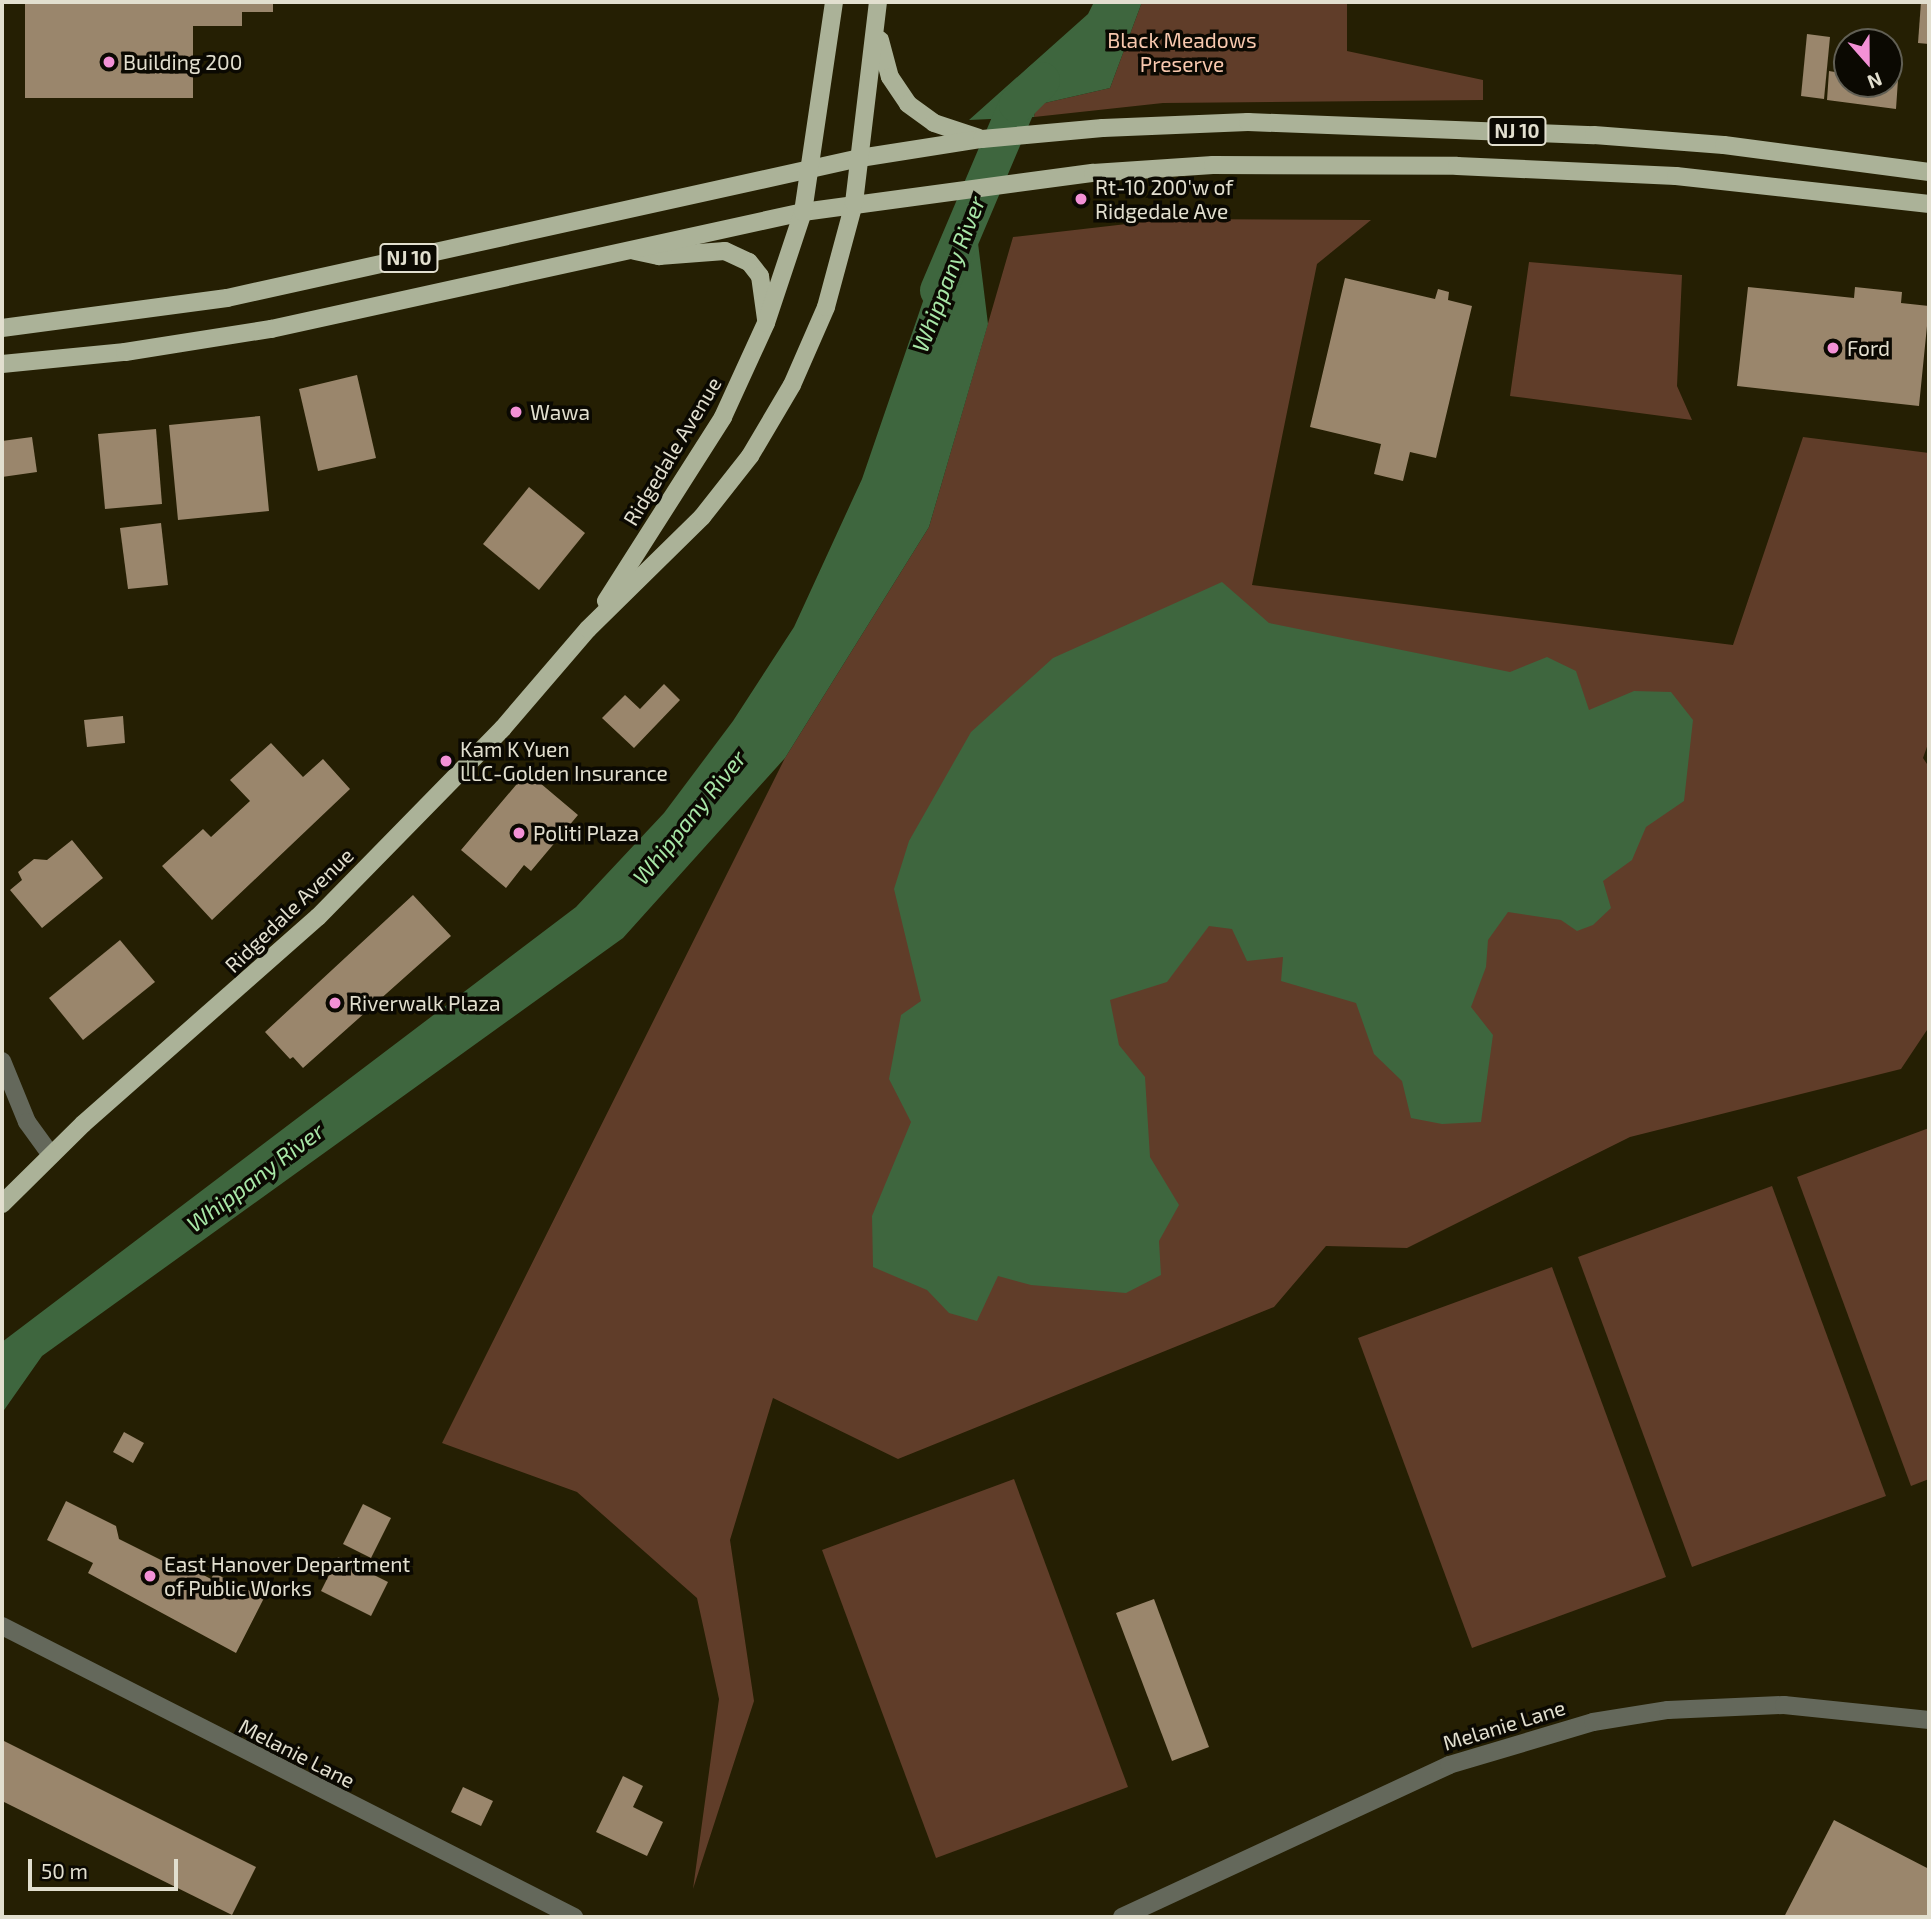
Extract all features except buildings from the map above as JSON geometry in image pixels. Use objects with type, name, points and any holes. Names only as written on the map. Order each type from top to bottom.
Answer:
[{"type":"main road","name":"Ridgedale Avenue","points":[[588,629],[718,426],[766,323],[803,212],[812,167],[834,2]]},
{"type":"main road","points":[[878,2],[877,33],[890,77],[908,104],[934,123],[982,139]]},
{"type":"main road","name":"Ridgedale Avenue","points":[[2,1204],[51,1155],[318,917],[503,728],[588,629],[702,517],[750,456],[792,385],[826,307],[854,203],[877,33]]},
{"type":"main road","name":"NJ 10","points":[[2,328],[228,298],[860,158],[982,139],[1103,128],[1261,123],[1594,135],[1724,145],[1929,172]]},
{"type":"main road","name":"NJ 10","points":[[2,364],[271,329],[803,212],[902,195],[1093,173],[1213,165],[1457,166],[1676,176],[1929,204]]},
{"type":"main road","points":[[628,250],[659,256],[725,251],[749,262],[760,276],[766,323]]},
{"type":"street","points":[[2,1061],[27,1122],[51,1155]]},
{"type":"street","name":"Melanie Lane","points":[[2,1626],[574,1917]]},
{"type":"street","name":"Melanie Lane","points":[[1122,1917],[1449,1765],[1593,1722],[1668,1710],[1784,1705],[1929,1720]]},
{"type":"green space","name":"Black Meadows Preserve","points":[[1142,2],[1347,2],[1347,51],[1483,80],[1483,100],[1163,103],[1034,117],[1036,105],[1110,88]]},
{"type":"green space","points":[[1170,219],[1371,220],[1317,264],[1252,585],[1733,645],[1803,437],[1929,453],[1929,741],[1923,758],[1929,767],[1929,1027],[1901,1069],[1630,1137],[1407,1248],[1326,1246],[1274,1307],[898,1459],[773,1398],[730,1540],[754,1701],[693,1889],[719,1699],[697,1598],[577,1492],[442,1443],[785,758],[929,527],[1013,237]]},
{"type":"green space","points":[[1529,262],[1682,275],[1677,386],[1692,420],[1510,396]]},
{"type":"green space","points":[[1929,1128],[1929,1479],[1911,1486],[1797,1177]]},
{"type":"green space","points":[[1772,1186],[1886,1496],[1692,1567],[1578,1257]]},
{"type":"green space","points":[[1552,1267],[1666,1577],[1472,1648],[1358,1338]]},
{"type":"green space","points":[[1014,1479],[1128,1787],[936,1858],[822,1550]]},
{"type":"water","points":[[1094,2],[1142,2],[1110,88],[1036,105],[1034,117],[969,120],[1088,14]]},
{"type":"water","points":[[943,243],[978,243],[988,324],[929,527],[785,758],[623,938],[42,1356],[2,1413],[2,1342],[576,907],[664,813],[733,721],[794,627],[862,479]]},
{"type":"water","points":[[1222,582],[1269,623],[1510,672],[1547,657],[1576,671],[1589,710],[1634,691],[1671,692],[1693,720],[1684,801],[1646,827],[1632,860],[1603,881],[1611,908],[1593,925],[1577,931],[1561,920],[1508,912],[1488,940],[1486,967],[1471,1007],[1493,1035],[1481,1122],[1442,1124],[1411,1118],[1402,1081],[1374,1054],[1356,1003],[1281,981],[1283,957],[1247,961],[1232,929],[1209,926],[1167,982],[1110,1000],[1119,1045],[1145,1077],[1150,1157],[1179,1205],[1159,1241],[1161,1275],[1126,1293],[1031,1285],[998,1276],[977,1321],[949,1313],[927,1290],[873,1267],[872,1216],[911,1122],[889,1079],[901,1015],[921,1001],[894,889],[909,841],[971,732],[1053,658]]},
{"type":"waterway","name":"Whippany River","points":[[938,290],[1017,104],[1041,80]]},
{"type":"place","name":"Building 200","points":[[109,62]]},
{"type":"place","name":"Rt-10 200'w of Ridgedale Ave","points":[[1081,199]]},
{"type":"place","name":"Ford","points":[[1833,348]]},
{"type":"place","name":"Wawa","points":[[516,412]]},
{"type":"place","name":"Kam K Yuen LLC-Golden Insurance","points":[[446,761]]},
{"type":"place","name":"Politi Plaza","points":[[519,833]]},
{"type":"place","name":"Riverwalk Plaza","points":[[335,1003]]},
{"type":"place","name":"East Hanover Department of Public Works","points":[[150,1576]]}]
